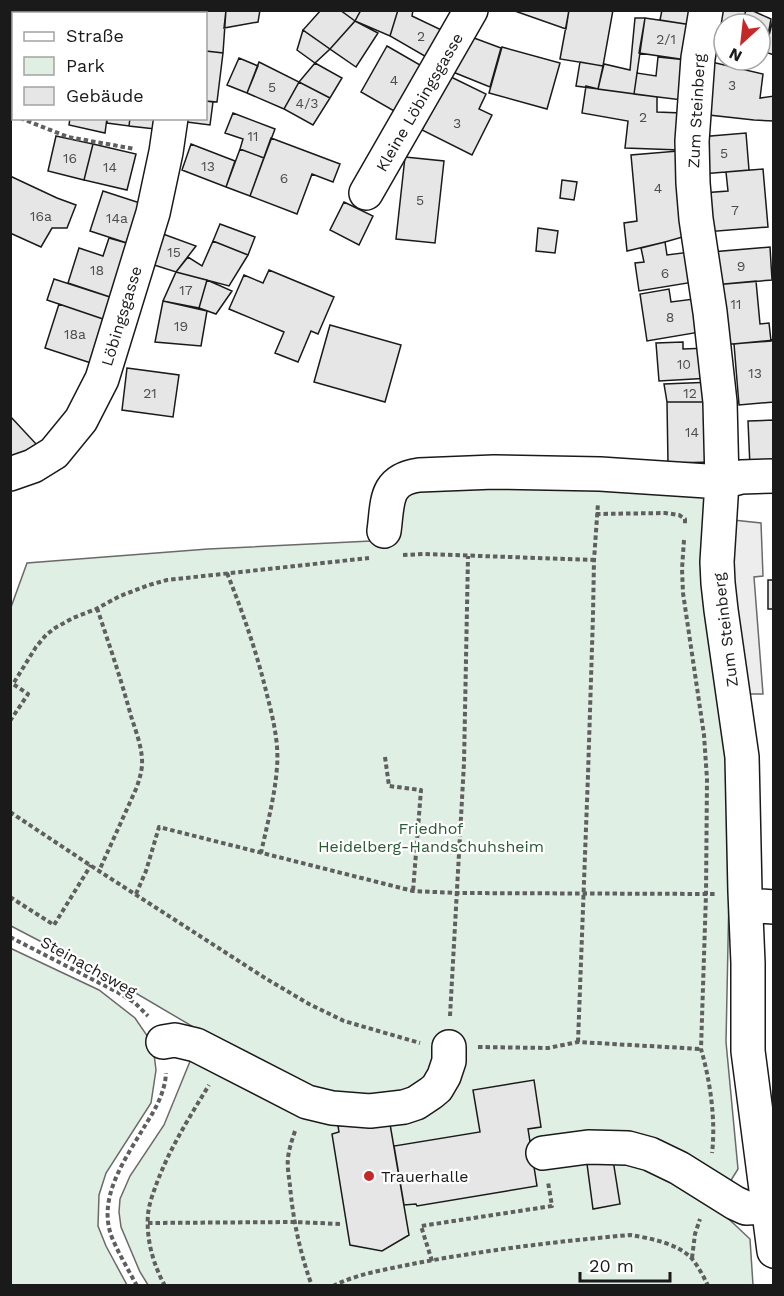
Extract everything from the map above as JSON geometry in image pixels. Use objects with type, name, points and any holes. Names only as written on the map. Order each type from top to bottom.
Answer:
[{"type":"street","name":"Kleine Löbingsgasse","points":[[366,193],[471,10]]},
{"type":"street","name":"Zum Steinberg","points":[[706,10],[698,58],[692,141],[693,183],[720,402],[722,482],[717,562],[718,583],[742,757],[755,901],[748,963],[748,1051],[774,1251]]},
{"type":"street","name":"Löbingsgasse","points":[[10,474],[33,466],[54,453],[77,425],[102,379],[153,213],[171,120]]},
{"type":"street","points":[[392,543],[388,498],[393,487],[408,477],[494,472],[600,474],[722,482],[741,477],[774,477]]},
{"type":"street","points":[[163,1042],[175,1040],[196,1045],[307,1102],[332,1108],[370,1111],[404,1107],[417,1103],[431,1094],[444,1076],[449,1047]]},
{"type":"street","points":[[545,1162],[588,1147],[628,1148],[670,1164],[746,1208],[768,1207]]},
{"type":"path","points":[[25,120],[68,137],[166,152]]},
{"type":"path","points":[[578,1042],[590,742],[594,560],[600,474]]},
{"type":"path","points":[[596,514],[665,513],[679,515],[685,519],[686,528]]},
{"type":"path","points":[[10,812],[265,978],[309,1004],[344,1021],[430,1046],[548,1048],[578,1042],[701,1049],[707,779],[704,735],[683,593],[684,538]]},
{"type":"path","points":[[392,543],[425,554],[594,560]]},
{"type":"path","points":[[449,1047],[464,763],[468,556]]},
{"type":"path","points":[[10,722],[28,694],[13,684],[36,647],[52,630],[73,618],[120,596],[166,580],[353,561]]},
{"type":"path","points":[[227,573],[261,670],[275,735],[277,768],[261,853]]},
{"type":"path","points":[[97,608],[122,683],[138,740],[142,767],[136,789],[99,871]]},
{"type":"path","points":[[386,757],[389,786],[422,790],[413,891]]},
{"type":"path","points":[[136,894],[146,871],[159,827],[413,891],[729,894],[755,901]]},
{"type":"path","points":[[10,897],[54,926],[91,865]]},
{"type":"path","name":"Steinachsweg","points":[[10,937],[127,998],[156,1025],[163,1042],[166,1077],[161,1097],[121,1166],[108,1204],[108,1219],[113,1240],[137,1286]]},
{"type":"path","points":[[165,1286],[159,1275],[147,1230],[152,1197],[168,1157],[226,1060]]},
{"type":"path","points":[[292,1139],[288,1167],[295,1222],[305,1267],[312,1286]]},
{"type":"path","points":[[432,1261],[421,1226],[552,1206],[545,1162]]},
{"type":"path","points":[[148,1223],[341,1224]]},
{"type":"path","points":[[333,1286],[350,1278],[485,1251],[630,1235],[663,1242],[692,1258],[708,1286]]},
{"type":"green space","name":"Friedhof Heidelberg-Handschuhsheim","points":[[404,487],[708,489],[726,712],[729,894],[726,1042],[738,1169],[715,1206],[750,1239],[753,1285],[148,1285],[140,1272],[121,1227],[120,1199],[130,1176],[164,1125],[202,1032],[105,975],[11,926],[10,610],[27,563],[208,549],[391,540]]},
{"type":"green space","points":[[10,948],[99,990],[135,1018],[148,1037],[154,1054],[156,1070],[151,1103],[106,1173],[99,1195],[98,1226],[127,1285],[11,1285]]},
{"type":"shaded area","points":[[733,520],[761,523],[763,576],[754,577],[763,694],[739,694],[727,583]]},
{"type":"building","points":[[10,10],[25,10],[24,12],[12,12],[12,38],[10,37]]},
{"type":"building","points":[[35,10],[97,10],[102,12],[34,12]]},
{"type":"building","points":[[191,10],[226,10],[223,53],[207,51],[207,12],[191,12]]},
{"type":"building","points":[[226,10],[260,10],[258,22],[224,28]]},
{"type":"building","points":[[321,10],[340,10],[355,21],[330,49],[303,30]]},
{"type":"building","points":[[340,10],[361,10],[355,21]]},
{"type":"building","points":[[361,10],[398,10],[390,36],[355,21]]},
{"type":"building","points":[[398,10],[413,10],[412,16],[452,35],[435,62],[390,36]]},
{"type":"building","points":[[512,10],[569,10],[566,29]]},
{"type":"building","points":[[569,10],[613,10],[603,66],[560,59]]},
{"type":"building","points":[[662,10],[694,10],[692,25],[660,20]]},
{"type":"building","points":[[710,10],[746,10],[745,12],[712,12],[712,37],[705,35]]},
{"type":"building","points":[[774,15],[774,55],[772,54]]},
{"type":"building","points":[[635,18],[645,18],[634,94],[598,89],[604,64],[630,70]]},
{"type":"building","points":[[645,18],[692,25],[687,60],[639,53]]},
{"type":"building","points":[[355,21],[378,33],[356,67],[330,49]]},
{"type":"building","points":[[303,30],[330,49],[315,63],[297,50]]},
{"type":"building","points":[[466,35],[501,48],[490,87],[448,70]]},
{"type":"building","points":[[387,46],[427,69],[401,115],[361,92]]},
{"type":"building","points":[[502,47],[560,63],[547,109],[489,93]]},
{"type":"building","points":[[207,51],[223,53],[217,102],[207,101]]},
{"type":"building","points":[[658,57],[687,60],[682,100],[634,94],[637,73],[656,76]]},
{"type":"building","points":[[239,58],[258,66],[247,93],[227,85]]},
{"type":"building","points":[[703,60],[712,62],[712,72],[763,74],[760,98],[774,96],[774,121],[700,114]]},
{"type":"building","points":[[259,62],[299,82],[284,109],[247,93]]},
{"type":"building","points":[[580,62],[603,66],[598,89],[576,86]]},
{"type":"building","points":[[315,63],[342,78],[330,98],[299,82]]},
{"type":"building","points":[[449,76],[486,94],[479,109],[492,115],[472,155],[422,130]]},
{"type":"building","points":[[299,82],[330,98],[313,125],[284,109]]},
{"type":"building","points":[[586,86],[657,97],[657,112],[682,113],[680,150],[625,148],[628,121],[582,113]]},
{"type":"building","points":[[207,101],[213,102],[210,125],[179,121],[207,120]]},
{"type":"building","points":[[233,113],[275,129],[264,158],[240,149],[243,139],[225,133]]},
{"type":"building","points":[[70,120],[107,120],[105,133],[69,125]]},
{"type":"building","points":[[107,120],[130,120],[129,126],[107,123]]},
{"type":"building","points":[[130,120],[165,120],[164,130],[129,126]]},
{"type":"building","points":[[746,133],[749,170],[702,174],[699,137]]},
{"type":"building","points":[[56,136],[93,144],[84,180],[48,171]]},
{"type":"building","points":[[271,138],[340,164],[333,182],[312,174],[297,214],[250,196]]},
{"type":"building","points":[[93,144],[136,154],[127,190],[84,180]]},
{"type":"building","points":[[191,144],[235,161],[226,187],[182,170]]},
{"type":"building","points":[[240,149],[264,158],[250,196],[226,187]]},
{"type":"building","points":[[678,151],[686,236],[627,251],[624,223],[637,221],[631,155]]},
{"type":"building","points":[[405,157],[444,161],[435,243],[396,239]]},
{"type":"building","points":[[763,169],[768,227],[705,232],[702,193],[728,191],[726,172]]},
{"type":"building","points":[[10,176],[76,205],[67,228],[52,228],[41,247],[10,233]]},
{"type":"building","points":[[562,180],[577,182],[574,200],[560,198]]},
{"type":"building","points":[[103,191],[143,204],[130,244],[90,231]]},
{"type":"building","points":[[344,202],[373,216],[359,245],[330,230]]},
{"type":"building","points":[[220,224],[255,237],[248,255],[213,241]]},
{"type":"building","points":[[538,228],[558,231],[555,253],[536,251]]},
{"type":"building","points":[[163,234],[196,246],[176,272],[151,264]]},
{"type":"building","points":[[109,238],[130,244],[113,298],[68,283],[79,248],[103,256]]},
{"type":"building","points":[[213,241],[248,255],[229,286],[176,272],[188,257],[202,266]]},
{"type":"building","points":[[665,242],[667,255],[690,252],[694,282],[639,291],[635,263],[644,262],[641,248]]},
{"type":"building","points":[[770,247],[772,280],[714,285],[711,252]]},
{"type":"building","points":[[269,270],[334,297],[318,334],[311,331],[298,362],[275,353],[284,332],[229,309],[244,275],[263,283]]},
{"type":"building","points":[[176,272],[207,280],[199,308],[163,301]]},
{"type":"building","points":[[54,279],[113,298],[106,320],[47,300]]},
{"type":"building","points":[[207,280],[232,291],[216,314],[199,308]]},
{"type":"building","points":[[756,281],[760,324],[769,323],[771,341],[719,345],[714,285]]},
{"type":"building","points":[[669,289],[671,302],[694,299],[700,332],[647,341],[640,294]]},
{"type":"building","points":[[163,301],[207,311],[201,346],[155,342]]},
{"type":"building","points":[[59,304],[106,320],[91,363],[45,348]]},
{"type":"building","points":[[330,325],[401,345],[385,402],[314,382]]},
{"type":"building","points":[[774,340],[774,402],[739,405],[734,344]]},
{"type":"building","points":[[683,342],[683,349],[709,348],[711,378],[659,381],[656,343]]},
{"type":"building","points":[[127,368],[179,375],[173,417],[122,410]]},
{"type":"building","points":[[713,382],[715,402],[667,402],[664,384]]},
{"type":"building","points":[[667,402],[715,402],[716,462],[668,463]]},
{"type":"building","points":[[10,416],[38,446],[10,464]]},
{"type":"building","points":[[774,420],[774,465],[750,467],[748,421]]},
{"type":"building","points":[[768,580],[774,580],[774,609],[768,609]]},
{"type":"building","points":[[534,1080],[541,1127],[528,1129],[537,1186],[417,1206],[416,1204],[404,1205],[394,1146],[480,1132],[473,1090]]},
{"type":"building","name":"Trauerhalle","points":[[382,1119],[390,1124],[409,1235],[382,1251],[350,1245],[332,1134],[339,1132],[338,1126]]},
{"type":"building","points":[[613,1160],[620,1204],[593,1209],[587,1164]]},
{"type":"place","name":"Trauerhalle","points":[[369,1176]]}]
